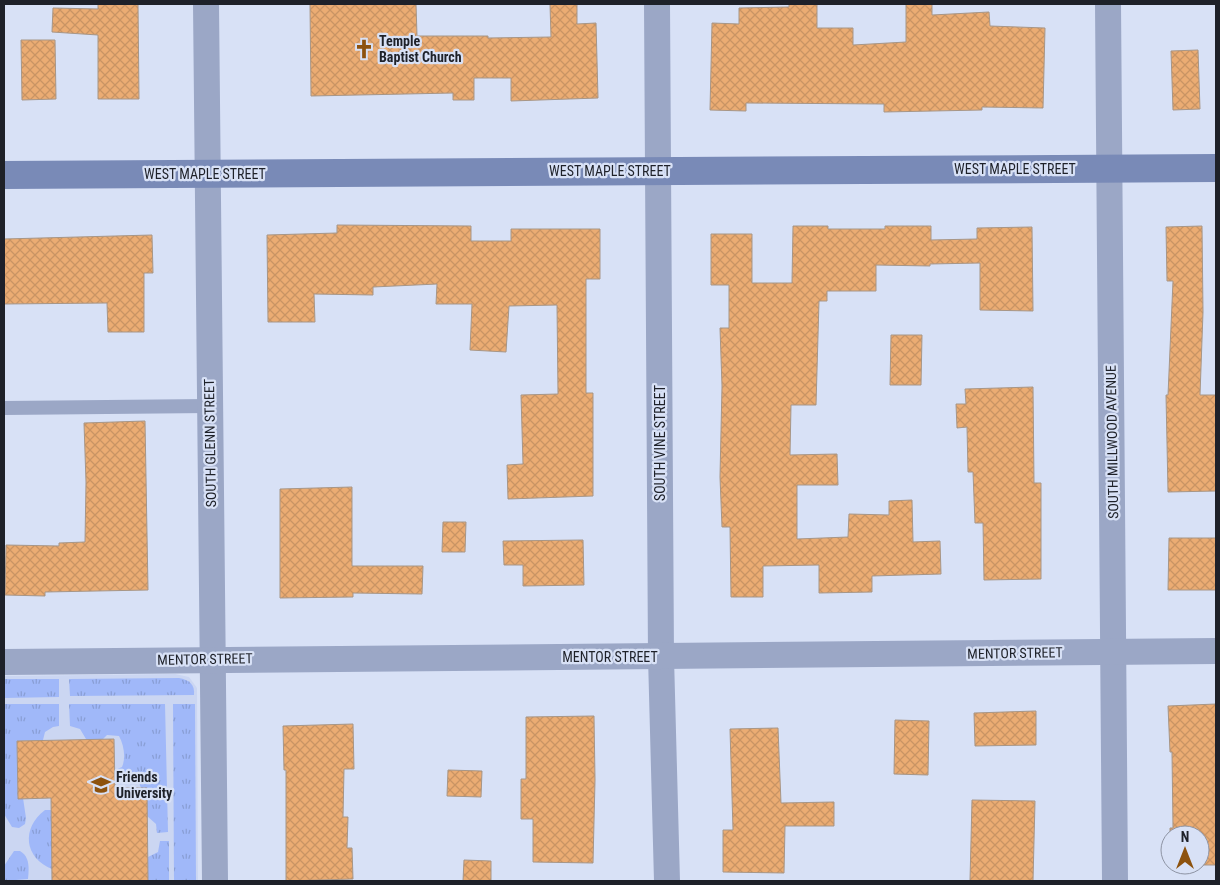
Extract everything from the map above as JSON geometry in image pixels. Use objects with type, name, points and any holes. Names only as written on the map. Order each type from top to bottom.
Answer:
[{"type":"street","name":"SOUTH GLENN STREET","points":[[206,4],[206,174],[215,881]]},
{"type":"street","name":"SOUTH VINE STREET","points":[[657,4],[661,657],[667,881]]},
{"type":"street","name":"SOUTH MILLWOOD AVENUE","points":[[1108,4],[1115,881]]},
{"type":"street","name":"WEST MAPLE STREET","points":[[4,175],[1216,168]]},
{"type":"street","name":"MENTOR STREET","points":[[4,662],[1216,652]]},
{"type":"lane","points":[[4,408],[209,406]]},
{"type":"shaded area","name":"Friends University","points":[[175,674],[189,677],[197,688],[198,881],[4,881],[4,676]]},
{"type":"green space","points":[[179,678],[191,683],[194,695],[70,696],[69,679]]},
{"type":"green space","points":[[4,679],[59,679],[59,697],[4,698]]},
{"type":"green space","points":[[4,704],[59,704],[59,726],[45,732],[43,740],[17,741],[18,798],[23,798],[26,818],[25,824],[19,828],[12,827],[4,814]]},
{"type":"green space","points":[[69,704],[165,704],[168,832],[157,833],[156,824],[147,816],[147,788],[141,788],[139,783],[115,775],[115,770],[122,767],[124,760],[123,747],[119,736],[107,735],[103,739],[86,739],[80,729],[70,726]]},
{"type":"green space","points":[[173,704],[195,704],[196,881],[174,881]]},
{"type":"green space","points":[[45,810],[51,810],[52,869],[36,858],[29,842],[32,825]]},
{"type":"green space","points":[[160,841],[169,841],[169,881],[148,881],[148,857],[158,852]]},
{"type":"green space","points":[[14,851],[20,851],[26,856],[29,867],[28,879],[4,881],[4,866]]},
{"type":"building","points":[[98,4],[138,4],[139,99],[98,99],[98,35],[52,32],[53,8],[98,9]]},
{"type":"building","points":[[310,4],[416,4],[417,36],[488,36],[488,38],[551,37],[550,4],[577,4],[577,24],[596,23],[598,98],[511,101],[511,78],[474,78],[474,100],[453,100],[453,93],[311,96]]},
{"type":"building","points":[[789,4],[817,4],[817,28],[853,28],[853,45],[906,42],[906,4],[932,4],[932,15],[989,12],[990,26],[1045,28],[1043,108],[982,107],[982,110],[884,112],[884,104],[746,103],[746,111],[710,110],[712,23],[739,24],[739,8],[789,7]]},
{"type":"building","points":[[21,40],[55,40],[56,99],[22,100]]},
{"type":"building","points":[[1198,50],[1200,109],[1173,110],[1171,51]]},
{"type":"building","points":[[337,225],[471,226],[471,241],[511,241],[511,229],[600,229],[600,279],[586,279],[586,393],[593,393],[593,496],[508,499],[507,465],[523,464],[521,395],[558,394],[557,305],[509,306],[506,352],[470,350],[472,304],[436,304],[437,284],[373,287],[373,295],[314,294],[315,322],[268,322],[267,235],[337,233]]},
{"type":"building","points":[[793,226],[828,226],[828,229],[885,229],[885,226],[931,226],[931,240],[977,239],[977,228],[1032,227],[1033,311],[980,310],[980,263],[930,264],[930,266],[876,265],[876,291],[827,291],[827,301],[819,301],[816,405],[791,405],[790,455],[837,454],[838,485],[797,485],[797,539],[848,537],[849,514],[889,515],[889,501],[912,500],[913,542],[940,541],[941,574],[872,576],[872,592],[819,593],[819,565],[763,566],[763,597],[731,597],[730,527],[722,527],[720,477],[722,386],[720,328],[729,328],[729,285],[711,285],[711,234],[752,234],[752,283],[792,283]]},
{"type":"building","points":[[1202,226],[1203,312],[1200,395],[1216,395],[1216,491],[1168,492],[1166,395],[1168,395],[1173,281],[1167,281],[1166,227]]},
{"type":"building","points":[[152,235],[153,273],[144,273],[144,332],[108,332],[107,303],[4,304],[4,239]]},
{"type":"building","points":[[891,335],[922,335],[921,385],[890,385]]},
{"type":"building","points":[[1033,387],[1034,483],[1041,483],[1041,579],[984,580],[983,523],[975,523],[973,472],[968,472],[967,427],[957,428],[956,404],[966,404],[965,389]]},
{"type":"building","points":[[145,421],[148,590],[45,592],[45,596],[5,595],[6,545],[59,546],[59,543],[85,542],[86,482],[84,423]]},
{"type":"building","points":[[352,487],[352,566],[423,566],[422,594],[353,593],[353,597],[280,598],[280,489]]},
{"type":"building","points":[[443,522],[466,522],[465,552],[442,552]]},
{"type":"building","points":[[1169,538],[1216,538],[1216,590],[1168,590]]},
{"type":"building","points":[[583,540],[584,585],[523,586],[523,565],[504,565],[503,541]]},
{"type":"building","points":[[1216,704],[1216,865],[1210,865],[1210,825],[1173,825],[1172,752],[1170,752],[1168,706]]},
{"type":"building","points":[[1036,711],[1036,745],[975,746],[974,713]]},
{"type":"building","points":[[594,716],[593,863],[533,862],[533,819],[521,819],[521,779],[526,779],[526,717]]},
{"type":"building","points":[[895,720],[929,721],[928,775],[894,774]]},
{"type":"building","points":[[353,724],[354,769],[344,769],[343,817],[348,817],[347,848],[352,848],[353,879],[286,881],[286,770],[284,770],[283,726]]},
{"type":"building","points":[[778,728],[781,803],[834,802],[834,826],[785,826],[784,873],[723,872],[723,830],[733,830],[730,729]]},
{"type":"building","points":[[114,739],[115,788],[147,788],[148,881],[52,881],[51,798],[18,799],[17,741]]},
{"type":"building","points":[[448,770],[482,771],[481,797],[447,796]]},
{"type":"building","points":[[972,800],[1035,801],[1033,881],[970,881]]},
{"type":"building","points":[[464,860],[491,861],[491,881],[463,881]]},
{"type":"place","name":"Temple Baptist Church","points":[[364,49]]},
{"type":"place","name":"Friends University","points":[[101,785]]}]
